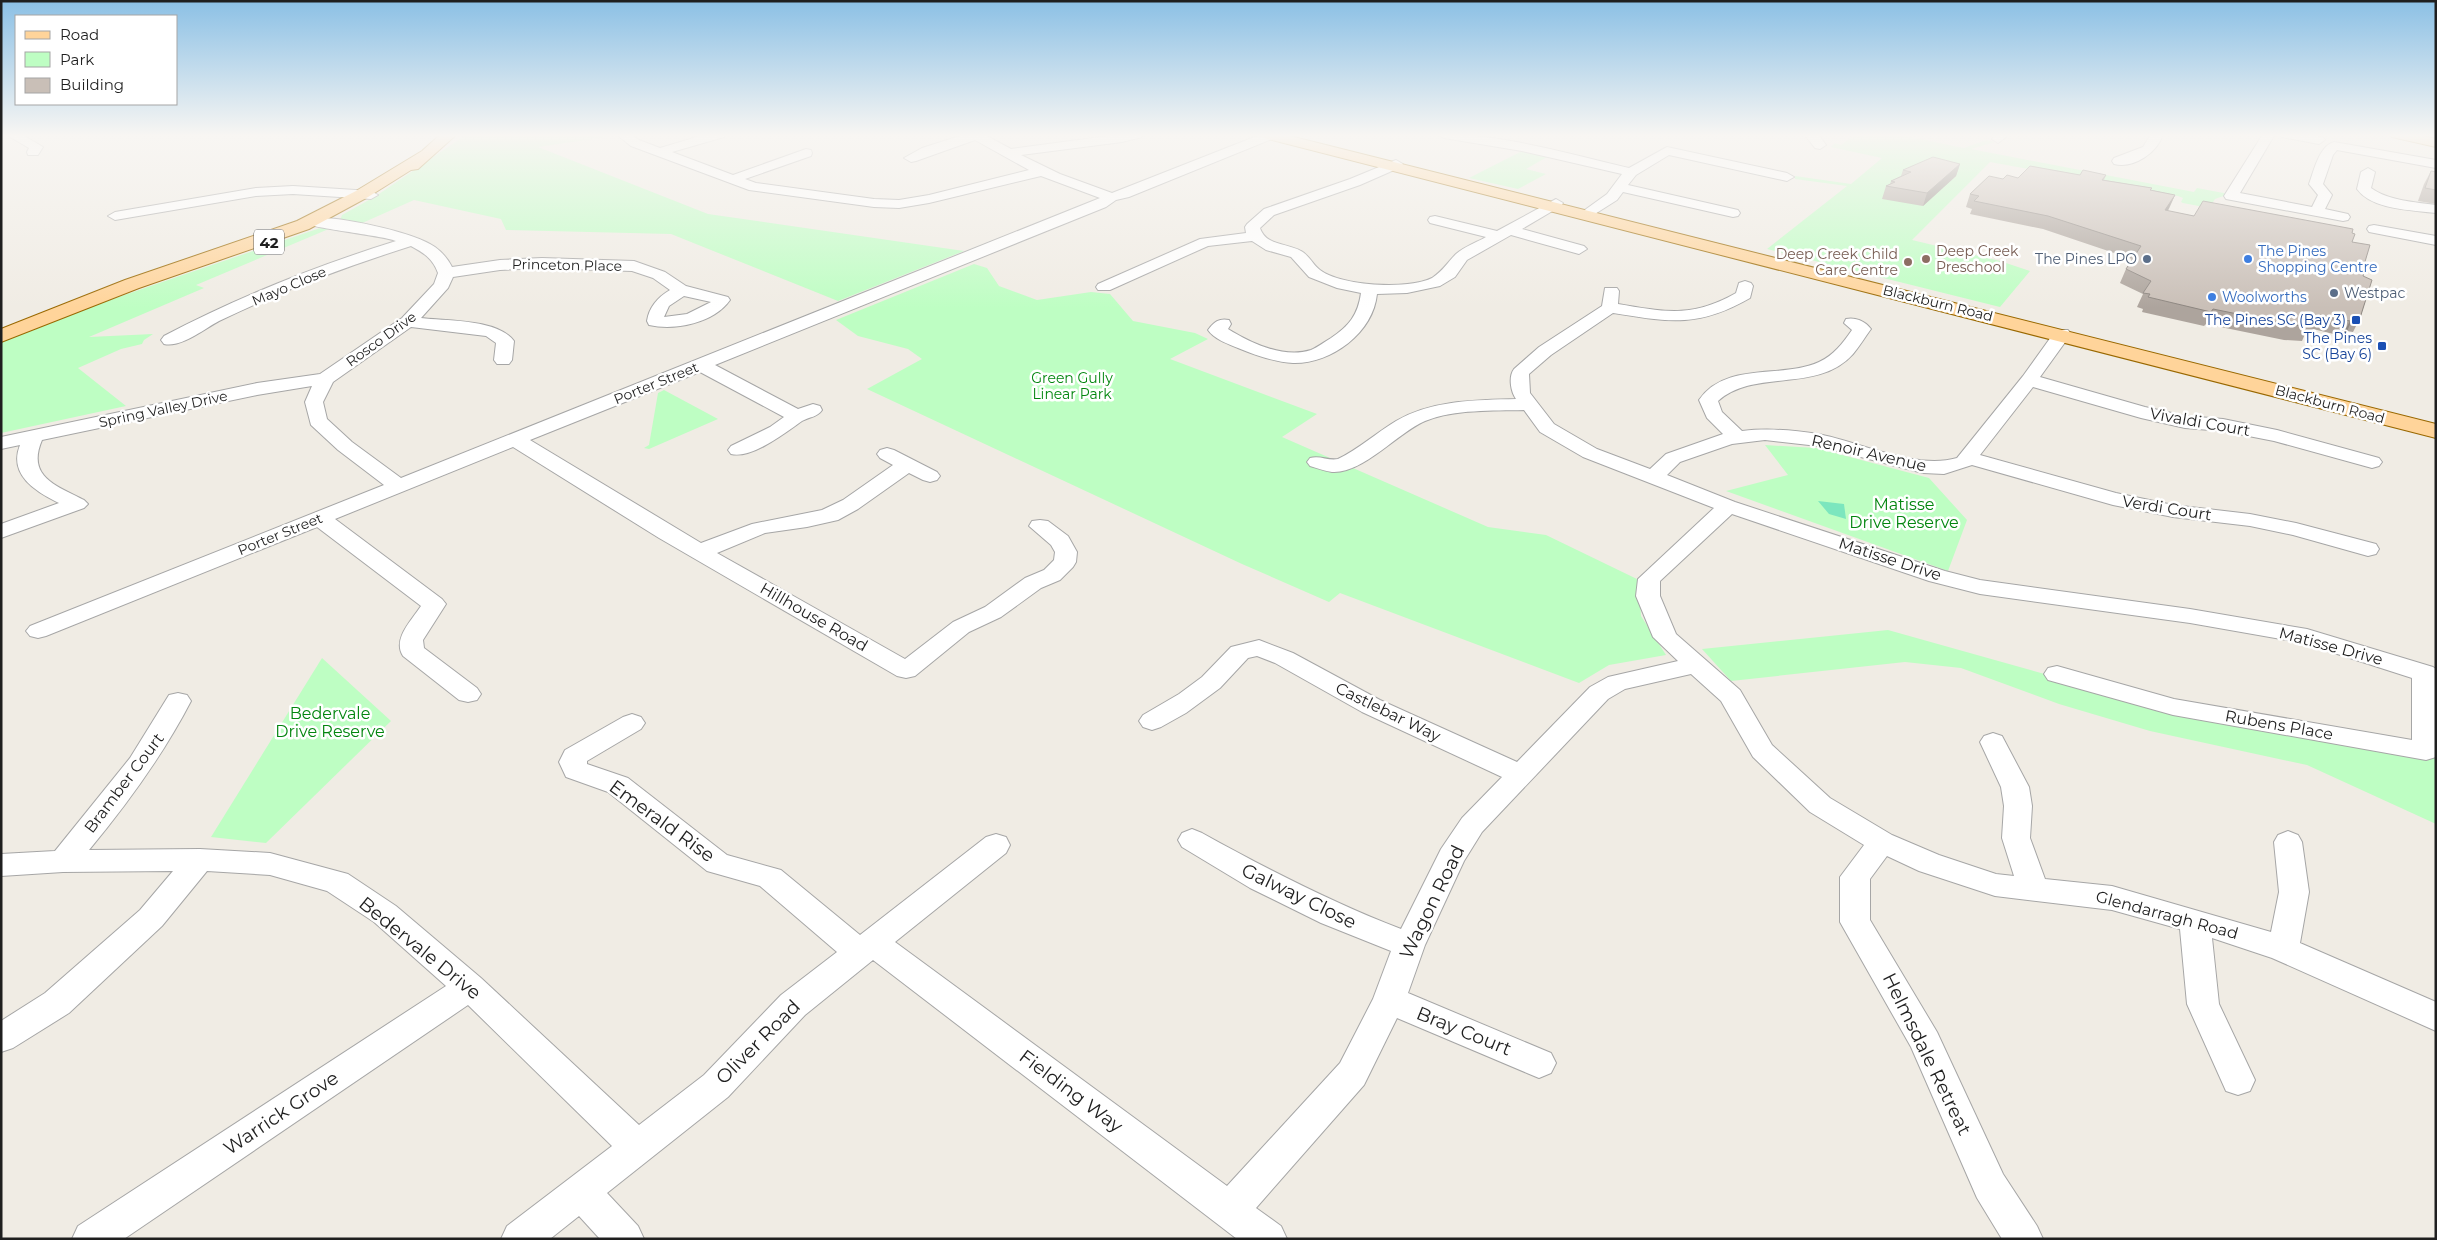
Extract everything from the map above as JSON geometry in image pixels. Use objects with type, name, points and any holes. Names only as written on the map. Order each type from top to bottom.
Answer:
[{"type":"main road","name":"42","points":[[1,336],[98,298],[252,248],[314,222],[370,192]]},
{"type":"main road","name":"Blackburn Road","points":[[1500,192],[2005,314],[2436,423]]},
{"type":"main road","name":"Blackburn Road","points":[[1589,213],[2436,431]]},
{"type":"street","points":[[115,216],[258,192]]},
{"type":"street","points":[[327,192],[366,194]]},
{"type":"street","points":[[784,192],[874,203],[899,204],[959,192]]},
{"type":"street","points":[[1095,192],[1111,197]]},
{"type":"street","name":"Porter Street","points":[[38,631],[1092,207],[1111,197],[1129,192]]},
{"type":"street","points":[[1326,192],[1269,212],[1252,227],[1255,236],[1271,247],[1296,254],[1315,274],[1344,285],[1369,289],[1407,288],[1434,283],[1449,274],[1462,257],[1553,205]]},
{"type":"street","points":[[1589,213],[1617,192]]},
{"type":"street","points":[[1642,192],[1732,213]]},
{"type":"street","points":[[2234,192],[2231,196],[2343,217]]},
{"type":"street","points":[[2317,212],[2325,195],[2322,192]]},
{"type":"street","points":[[2367,192],[2388,200],[2436,209]]},
{"type":"street","points":[[2381,212],[2436,222]]},
{"type":"street","points":[[1435,220],[1579,249]]},
{"type":"street","points":[[314,222],[372,230],[412,241],[428,249],[439,258],[446,273]]},
{"type":"street","points":[[2374,229],[2436,241]]},
{"type":"street","points":[[1104,287],[1205,242],[1255,236]]},
{"type":"street","name":"Mayo Close","points":[[170,340],[196,325],[342,263],[412,241]]},
{"type":"street","name":"Princeton Place","points":[[446,273],[500,265],[542,263],[634,266],[659,275],[682,291]]},
{"type":"street","name":"Rosco Drive","points":[[399,486],[345,446],[318,421],[314,402],[325,379],[408,322],[442,285],[446,273]]},
{"type":"street","name":"Matisse Drive","points":[[1745,286],[1744,295],[1724,308],[1692,317],[1610,299],[1520,373],[1521,393],[1547,428],[1590,453],[1728,506],[1938,576],[1980,587],[2190,616],[2307,636],[2430,674]]},
{"type":"street","points":[[1223,324],[1217,330],[1227,336],[1276,356],[1302,358],[1318,354],[1355,329],[1368,311],[1369,289]]},
{"type":"street","points":[[408,322],[492,332],[505,341],[503,360]]},
{"type":"street","points":[[1737,437],[1714,414],[1708,400],[1715,391],[1725,385],[1743,381],[1806,373],[1835,361],[1854,344],[1862,330],[1852,323]]},
{"type":"street","name":"Renoir Avenue","points":[[1653,477],[1673,458],[1729,438],[1766,434],[1818,440],[1923,467],[1944,468],[1964,462],[2029,380],[2062,334]]},
{"type":"street","points":[[701,365],[805,413],[777,431],[738,450]]},
{"type":"street","name":"Spring Valley Drive","points":[[1,444],[257,389],[325,379]]},
{"type":"street","name":"Vivaldi Court","points":[[2029,380],[2150,414],[2184,422],[2223,425],[2268,434],[2372,462]]},
{"type":"street","points":[[1317,462],[1333,466],[1344,464],[1405,424],[1427,413],[1473,406],[1530,404]]},
{"type":"street","points":[[1,532],[77,504],[39,483],[27,470],[26,458],[34,436]]},
{"type":"street","name":"Hillhouse Road","points":[[515,440],[701,552],[906,670],[961,628],[993,612],[1033,583],[1052,575],[1065,562],[1066,552],[1060,541],[1040,526]]},
{"type":"street","points":[[886,454],[930,476]]},
{"type":"street","name":"Verdi Court","points":[[1968,458],[2113,499],[2173,511],[2250,520],[2296,529],[2368,549]]},
{"type":"street","points":[[701,552],[746,532],[810,521],[829,515],[849,506],[889,475],[908,465]]},
{"type":"street","name":"Glendarragh Road","points":[[1728,506],[1650,579],[1648,596],[1665,637],[1731,696],[1762,751],[1820,805],[1882,842],[1929,864],[1995,885],[2112,898],[2194,921],[2284,949],[2436,1017]]},
{"type":"street","points":[[319,518],[434,604],[411,640],[412,651],[468,694]]},
{"type":"street","name":"Castlebar Way","points":[[1152,721],[1183,705],[1226,670],[1240,652],[1261,642],[1284,658],[1372,706],[1519,774]]},
{"type":"street","name":"Wagon Road","points":[[1230,1210],[1352,1074],[1389,1000],[1409,945],[1456,849],[1472,825],[1599,693],[1617,683],[1696,665]]},
{"type":"street","name":"Rubens Place","points":[[2057,674],[2173,707],[2426,751],[2430,674]]},
{"type":"street","name":"Bramber Court","points":[[63,861],[115,800],[162,734],[178,701]]},
{"type":"street","name":"Emerald Rise","points":[[632,723],[575,756],[573,762],[576,770],[618,785],[717,862],[770,878],[867,948]]},
{"type":"street","points":[[1993,742],[2015,787],[2018,806],[2016,838],[2033,888]]},
{"type":"street","name":"Galway Close","points":[[1192,840],[1261,880],[1323,910],[1409,945]]},
{"type":"street","name":"Helmsdale Retreat","points":[[1882,842],[1855,876],[1855,922],[1881,963],[1925,1042],[1990,1186],[2024,1239]]},
{"type":"street","points":[[2284,949],[2294,892],[2288,842]]},
{"type":"street","name":"Oliver Road","points":[[520,1239],[716,1086],[793,1005],[996,844]]},
{"type":"street","points":[[1,1038],[57,1003],[151,918],[200,860]]},
{"type":"street","name":"Bedervale Drive","points":[[1,865],[63,861],[200,860],[270,864],[337,882],[385,914],[470,987],[637,1146]]},
{"type":"street","points":[[2194,921],[2203,1004],[2238,1080]]},
{"type":"street","name":"Fielding Way","points":[[867,948],[1268,1239]]},
{"type":"street","name":"Warrick Grove","points":[[91,1239],[470,987]]},
{"type":"street","name":"Bray Court","points":[[1389,1000],[1539,1062]]},
{"type":"street","points":[[581,1191],[625,1239]]},
{"type":"green space","points":[[382,192],[652,192],[708,214],[964,251],[838,301],[671,234],[506,230],[501,219],[414,200],[360,224],[340,220],[342,215]]},
{"type":"green space","points":[[1840,192],[1960,192],[1912,240],[2000,261],[2030,271],[2000,307],[1767,249]]},
{"type":"green space","points":[[2155,192],[2218,192],[2229,194],[2215,199],[2209,208],[2183,203],[2181,202],[2183,198]]},
{"type":"green space","points":[[320,228],[331,228],[196,285],[204,288],[89,337],[153,334],[144,340],[142,344],[121,349],[78,368],[126,406],[1,433],[1,341],[104,302]]},
{"type":"green space","name":"Green Gully Linear Park","points":[[974,264],[987,268],[999,286],[1037,300],[1091,292],[1110,294],[1133,321],[1195,333],[1208,339],[1170,359],[1317,414],[1282,437],[1488,527],[1546,535],[1639,580],[1641,616],[1666,655],[1609,665],[1579,683],[1340,593],[1329,602],[1242,564],[867,389],[922,359],[908,349],[858,336],[836,320]]},
{"type":"green space","points":[[664,390],[718,419],[649,449],[644,448],[649,445],[658,393]]},
{"type":"green space","name":"Matisse Drive Reserve","points":[[1765,445],[1816,448],[1929,478],[1967,520],[1948,571],[1726,491],[1788,475]]},
{"type":"green space","points":[[1818,501],[1844,504],[1846,519],[1829,514]]},
{"type":"green space","points":[[1888,630],[2180,712],[2436,756],[2436,824],[2307,765],[2150,731],[2059,704],[1961,668],[1905,662],[1731,681],[1702,649]]},
{"type":"green space","name":"Bedervale Drive Reserve","points":[[322,658],[391,721],[266,843],[211,837]]},
{"type":"building","name":"The Pines Shopping Centre","points":[[1972,192],[2159,192],[2175,195],[2165,210],[2194,216],[2203,201],[2353,229],[2352,233],[2355,234],[2352,242],[2370,245],[2363,276],[2372,280],[2360,318],[2354,316],[2350,321],[2320,315],[2318,319],[2312,319],[2309,326],[2291,325],[2213,309],[2211,312],[2148,297],[2150,294],[2143,293],[2151,281],[2126,269],[2141,246],[2048,216],[1974,201],[1979,196],[1970,194]]},
{"type":"place","name":"Deep Creek Preschool","points":[[1926,259]]},
{"type":"place","name":"The Pines LPO","points":[[2147,259]]},
{"type":"place","name":"The Pines Shopping Centre","points":[[2248,259]]},
{"type":"place","name":"Deep Creek Child Care Centre","points":[[1908,262]]},
{"type":"place","name":"Westpac","points":[[2334,293]]},
{"type":"place","name":"Woolworths","points":[[2212,297]]},
{"type":"place","name":"The Pines SC (Bay 3)","points":[[2356,320]]},
{"type":"place","name":"The Pines SC (Bay 6)","points":[[2382,346]]}]
